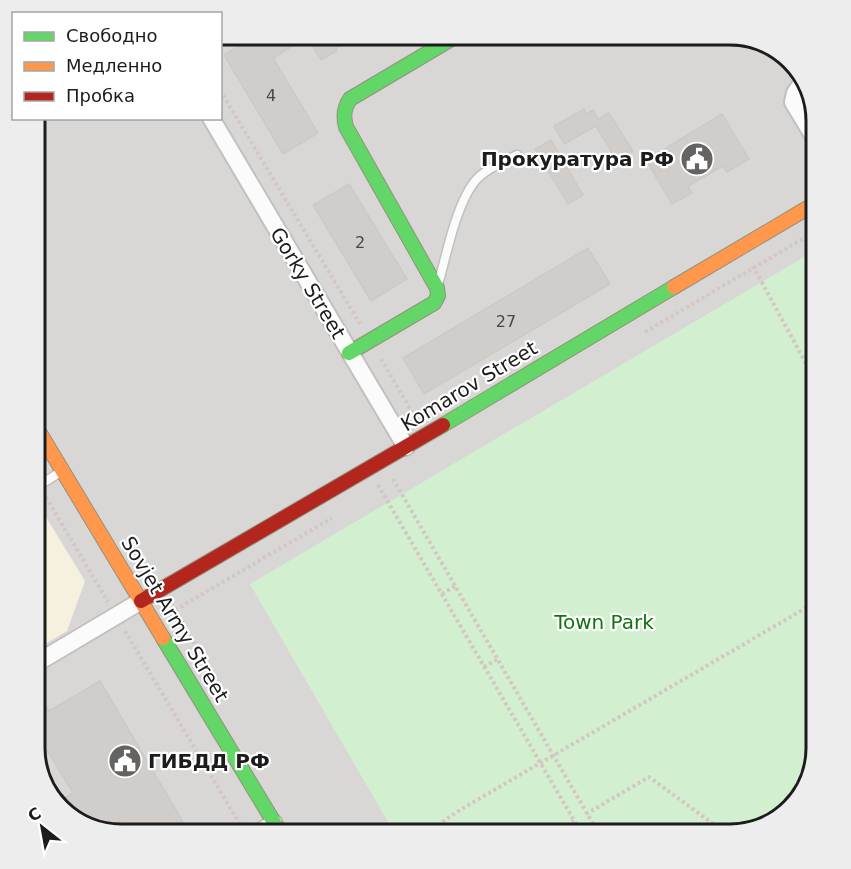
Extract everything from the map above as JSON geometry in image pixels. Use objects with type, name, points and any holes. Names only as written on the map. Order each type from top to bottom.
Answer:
[{"type":"street","points":[[350,353],[434,303],[438,296],[437,288],[346,127],[342,117],[344,106],[350,99],[441,45]]},
{"type":"street","points":[[798,88],[794,102],[806,123]]},
{"type":"street","name":"Gorky Street","points":[[212,120],[406,447]]},
{"type":"street","name":"Komarov Street","points":[[141,601],[406,447],[806,209]]},
{"type":"street","name":"Sovjet Army Street","points":[[45,442],[275,824]]},
{"type":"street","points":[[45,657],[141,601]]},
{"type":"lane","points":[[437,288],[455,224],[472,184],[481,175],[517,154]]},
{"type":"lane","points":[[45,481],[62,471]]},
{"type":"path","points":[[222,93],[426,434]]},
{"type":"path","points":[[742,247],[806,364]]},
{"type":"path","points":[[382,460],[593,824]]},
{"type":"path","points":[[368,468],[576,824]]},
{"type":"path","points":[[45,499],[239,824]]},
{"type":"path","points":[[442,594],[455,586]]},
{"type":"path","points":[[440,824],[460,810],[806,608]]},
{"type":"path","points":[[484,667],[498,659]]},
{"type":"path","points":[[586,813],[649,777],[713,824]]},
{"type":"path","points":[[569,824],[574,821]]},
{"type":"shaded area","points":[[222,45],[735,45],[764,53],[787,71],[802,97],[806,121],[806,748],[805,763],[798,782],[780,805],[754,820],[730,824],[121,824],[97,820],[75,808],[72,805],[72,797],[63,797],[49,772],[45,748],[45,120],[222,120]]},
{"type":"shaded area","points":[[45,515],[85,581],[67,631],[45,644]]},
{"type":"green space","name":"Town Park","points":[[806,256],[805,763],[798,782],[790,794],[768,814],[745,823],[730,824],[389,824],[250,584]]},
{"type":"building","points":[[241,45],[294,45],[273,58],[318,133],[283,154],[224,55]]},
{"type":"building","points":[[312,45],[342,45],[336,48],[337,51],[321,60]]},
{"type":"building","points":[[584,109],[586,114],[593,110],[598,119],[609,113],[633,151],[617,161],[596,126],[564,144],[554,126]]},
{"type":"building","name":"Прокуратура РФ","points":[[722,114],[749,159],[727,172],[723,166],[688,186],[692,193],[672,204],[646,160]]},
{"type":"building","points":[[551,140],[583,195],[568,204],[535,149]]},
{"type":"building","points":[[349,184],[407,279],[371,301],[313,205]]},
{"type":"building","points":[[588,248],[610,284],[424,394],[403,358]]},
{"type":"building","points":[[100,681],[183,822],[180,824],[106,823],[87,816],[75,808],[72,805],[72,797],[66,797],[73,793],[45,747],[45,704],[49,711]]},
{"type":"traffic: fast","points":[[349,353],[434,303],[438,296],[437,288],[346,127],[344,116],[346,106],[350,99],[441,45]]},
{"type":"traffic: fast","points":[[443,425],[674,287]]},
{"type":"traffic: fast","points":[[163,638],[275,824]]},
{"type":"traffic: slow","points":[[674,287],[806,209]]},
{"type":"traffic: slow","points":[[45,442],[163,638]]},
{"type":"traffic: jam","points":[[141,601],[443,425]]},
{"type":"place","name":"Прокуратура РФ","points":[[697,159]]},
{"type":"place","name":"ГИБДД РФ","points":[[125,761]]}]
